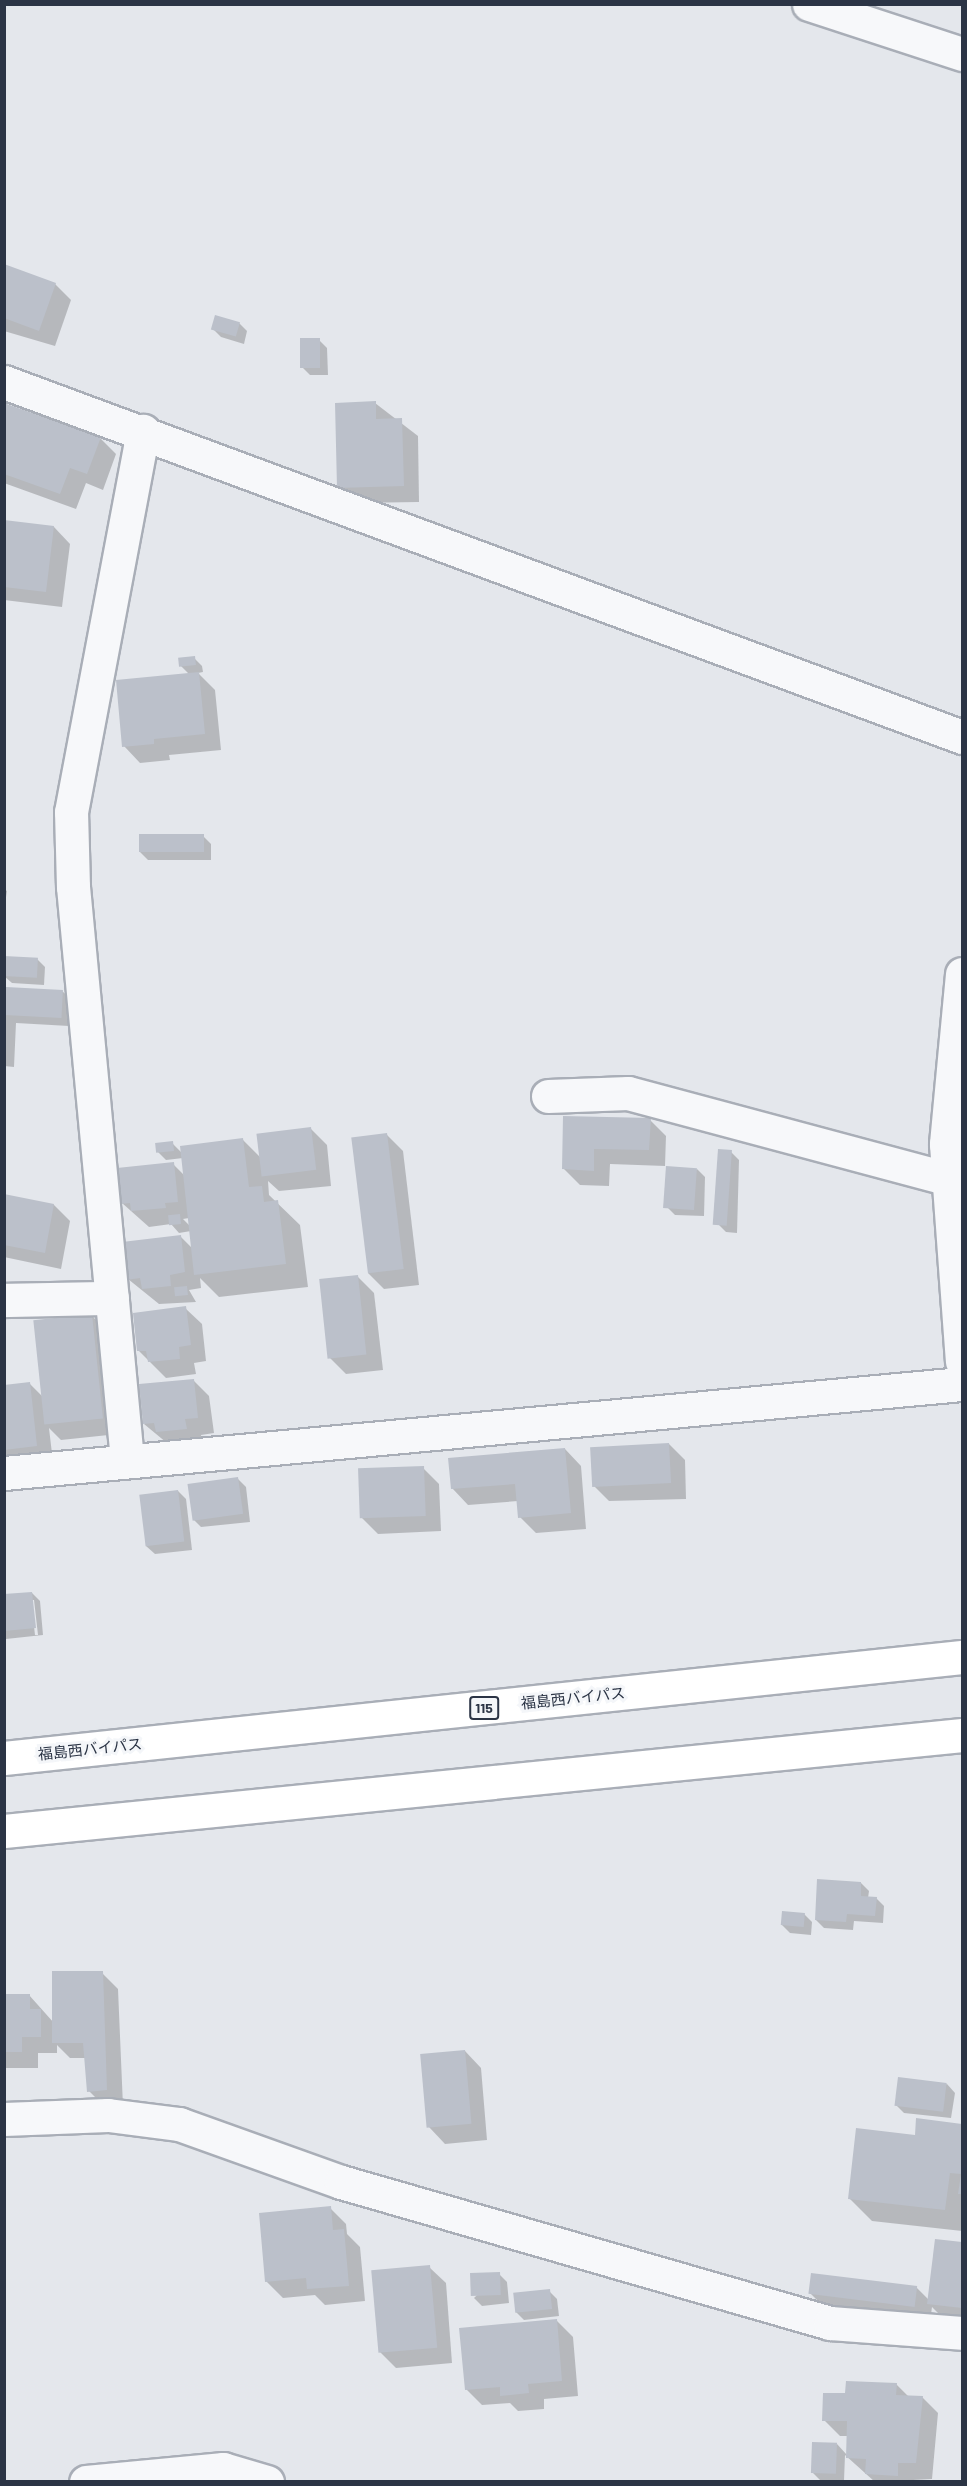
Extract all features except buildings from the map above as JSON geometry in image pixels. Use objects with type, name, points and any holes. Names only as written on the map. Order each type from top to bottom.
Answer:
[{"type":"highway","name":"福島西バイパス","points":[[4,1758],[963,1658]]},
{"type":"highway","points":[[4,1831],[963,1735]]},
{"type":"street","points":[[809,4],[963,54]]},
{"type":"street","points":[[4,382],[143,431],[963,737]]},
{"type":"street","points":[[127,1460],[72,887],[71,812],[143,431]]},
{"type":"street","points":[[963,974],[946,1144],[963,1361]]},
{"type":"street","points":[[548,1096],[628,1093],[949,1179]]},
{"type":"street","points":[[4,1300],[112,1298]]},
{"type":"street","points":[[4,1473],[963,1384]]},
{"type":"street","points":[[4,2120],[108,2115],[179,2124],[340,2182],[830,2323],[963,2333]]},
{"type":"street","points":[[86,2481],[223,2469],[267,2481]]}]
